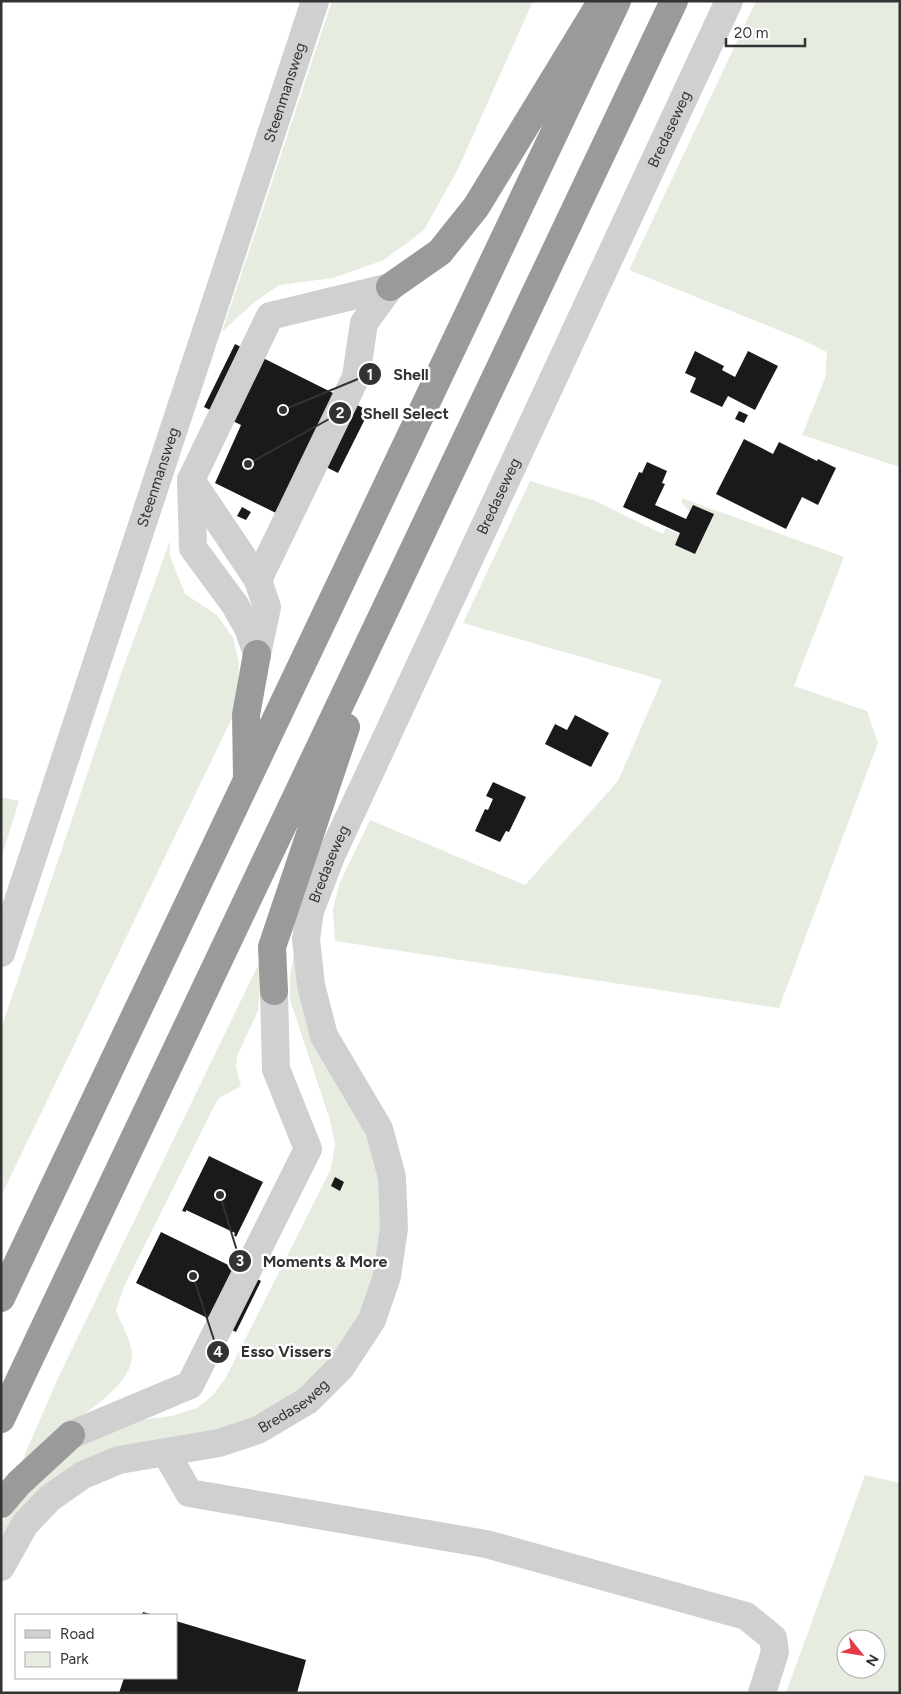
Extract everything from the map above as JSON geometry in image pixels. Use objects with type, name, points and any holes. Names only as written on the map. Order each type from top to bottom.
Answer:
[{"type":"highway","points":[[390,287],[440,252],[476,208],[602,1]]},
{"type":"highway","points":[[1,1298],[617,1]]},
{"type":"highway","points":[[1,1419],[674,1]]},
{"type":"highway","points":[[274,991],[272,947],[328,782],[376,631]]},
{"type":"highway","points":[[247,783],[246,715],[257,654]]},
{"type":"highway","points":[[1,1504],[19,1483],[72,1435]]},
{"type":"street","name":"Steenmansweg","points":[[1,953],[315,1]]},
{"type":"street","name":"Bredaseweg","points":[[1,1568],[24,1524],[50,1498],[83,1475],[118,1460],[219,1444],[258,1430],[307,1401],[341,1367],[372,1320],[387,1276],[394,1228],[392,1177],[379,1129],[324,1036],[311,985],[306,939],[310,911],[332,854],[729,1]]},
{"type":"street","points":[[257,654],[248,628],[235,605],[193,548],[192,480],[270,316],[390,287]]},
{"type":"street","points":[[258,580],[356,377],[364,323],[390,287]]},
{"type":"street","points":[[192,480],[258,580],[267,607],[257,654]]},
{"type":"street","points":[[72,1435],[190,1385],[308,1149],[276,1069],[274,991]]},
{"type":"street","points":[[166,1453],[190,1493],[486,1544],[746,1616],[773,1638],[776,1652],[762,1693]]},
{"type":"green space","points":[[332,1],[533,1],[458,169],[424,230],[384,260],[333,278],[279,285],[252,304],[222,332]]},
{"type":"green space","points":[[756,1],[900,1],[900,467],[802,435],[825,378],[827,352],[803,340],[629,270]]},
{"type":"green space","points":[[530,481],[593,500],[663,534],[666,528],[678,534],[690,512],[681,502],[682,498],[844,557],[794,686],[867,711],[878,743],[779,1008],[335,941],[333,909],[340,882],[370,820],[525,885],[618,781],[662,680],[463,623]]},
{"type":"green space","points":[[170,541],[170,556],[185,594],[217,615],[233,638],[239,664],[236,710],[1,1196],[1,1029],[121,674]]},
{"type":"green space","points":[[1,797],[19,801],[1,859]]},
{"type":"green space","points":[[299,932],[368,1130],[388,1222],[373,1300],[336,1366],[242,1430],[126,1451],[1,1546],[1,1523],[11,1509],[80,1441],[121,1422],[172,1416],[197,1408],[212,1396],[225,1379],[331,1169],[335,1144],[330,1120],[290,1000],[290,975]]},
{"type":"green space","points":[[263,955],[258,1011],[237,1056],[236,1066],[241,1086],[219,1098],[212,1110],[124,1287],[116,1310],[131,1348],[130,1366],[124,1378],[114,1389],[54,1437],[16,1475],[58,1378]]},
{"type":"green space","points":[[865,1475],[900,1483],[900,1693],[786,1693]]},
{"type":"building","points":[[235,344],[369,411],[338,473],[304,456],[276,513],[215,483],[241,425],[204,407]]},
{"type":"building","points":[[695,351],[724,366],[722,370],[735,377],[748,351],[778,366],[755,410],[728,396],[722,407],[690,392],[696,378],[685,373]]},
{"type":"building","points":[[739,411],[748,415],[744,423],[735,419]]},
{"type":"building","points":[[744,439],[773,454],[779,442],[817,461],[818,459],[836,468],[818,505],[802,497],[786,529],[716,494]]},
{"type":"building","points":[[647,462],[667,471],[662,483],[665,484],[655,505],[686,519],[693,505],[714,514],[695,554],[675,545],[680,533],[623,507],[639,472],[642,473]]},
{"type":"building","points":[[242,507],[251,512],[246,520],[237,516]]},
{"type":"building","points":[[575,715],[609,733],[591,767],[545,744],[555,724],[567,730]]},
{"type":"building","points":[[493,782],[526,797],[509,832],[506,831],[500,842],[475,831],[485,809],[488,810],[493,799],[486,796]]},
{"type":"building","points":[[209,1156],[263,1182],[236,1237],[235,1233],[186,1210],[186,1212],[182,1211]]},
{"type":"building","points":[[335,1177],[344,1182],[340,1191],[331,1186]]},
{"type":"building","points":[[161,1232],[261,1281],[236,1332],[136,1283]]},
{"type":"building","points":[[178,1622],[306,1660],[297,1693],[119,1693],[124,1679],[178,1679]]},
{"type":"place","name":"Shell","points":[[283,410]]},
{"type":"place","name":"Shell Select","points":[[248,464]]},
{"type":"place","name":"Moments & More","points":[[220,1195]]},
{"type":"place","name":"Esso Vissers","points":[[193,1276]]}]
